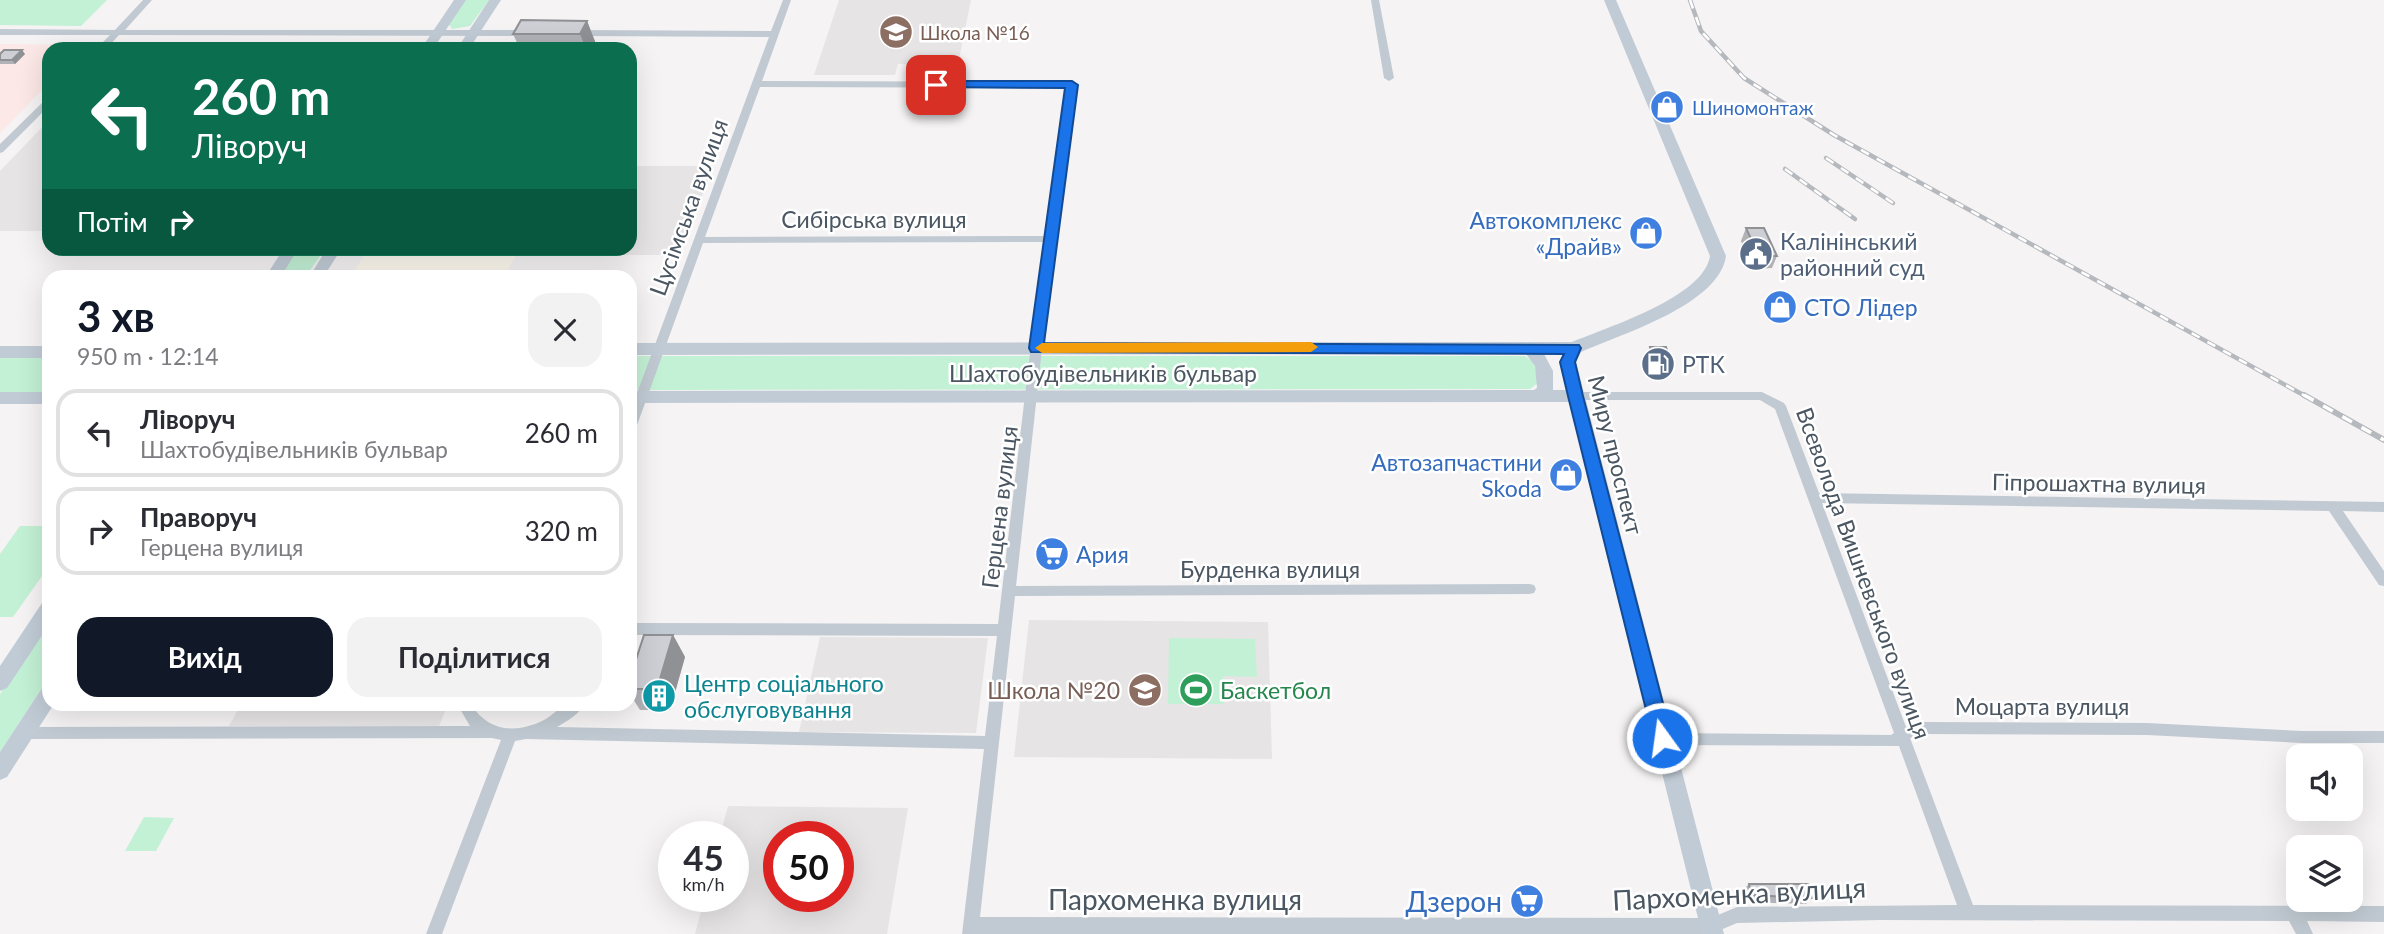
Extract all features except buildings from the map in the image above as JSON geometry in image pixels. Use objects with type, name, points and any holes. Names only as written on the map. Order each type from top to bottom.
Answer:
[{"type":"main road","points":[[432,42],[460,0]]},
{"type":"main road","points":[[468,42],[495,0]]},
{"type":"main road","name":"Миру проспект","points":[[1610,0],[1718,256],[1716,271],[1681,299],[1574,348],[1568,362],[1712,930]]},
{"type":"main road","points":[[1528,347],[1538,354],[1546,382],[1545,390],[1538,396]]},
{"type":"main road","name":"Шахтобудівельників бульвар","points":[[637,349],[1574,348]]},
{"type":"main road","points":[[0,352],[42,352]]},
{"type":"main road","name":"Шахтобудівельників бульвар","points":[[637,397],[1575,396]]},
{"type":"main road","points":[[0,398],[42,398]]},
{"type":"main road","points":[[0,681],[42,619]]},
{"type":"main road","points":[[0,770],[42,705]]},
{"type":"street","points":[[108,42],[148,0]]},
{"type":"street","name":"Цусімська вулиця","points":[[637,395],[660,349],[787,0]]},
{"type":"street","points":[[1375,0],[1389,78]]},
{"type":"street","points":[[0,32],[542,33]]},
{"type":"street","points":[[569,33],[775,34]]},
{"type":"street","name":"Герцена вулиця","points":[[757,84],[1072,85],[1049,239],[971,929]]},
{"type":"street","points":[[0,150],[42,108]]},
{"type":"street","name":"Сибірська вулиця","points":[[699,240],[1049,239]]},
{"type":"street","name":"Всеволода Вишневського вулиця","points":[[1575,396],[1762,396],[1773,399],[1780,406],[1967,911]]},
{"type":"street","name":"Гіпрошахтна вулиця","points":[[1814,498],[2384,507]]},
{"type":"street","points":[[2333,507],[2384,581]]},
{"type":"street","name":"Бурденка вулиця","points":[[1011,592],[1529,589]]},
{"type":"street","points":[[637,629],[1006,630]]},
{"type":"street","points":[[467,711],[470,718],[490,732]]},
{"type":"street","points":[[528,733],[555,722],[568,711]]},
{"type":"street","name":"Моцарта вулиця","points":[[1662,738],[1891,741],[1898,740],[1900,734],[1923,728],[2121,729],[2302,737],[2384,737]]},
{"type":"street","points":[[24,733],[490,732],[510,735],[528,733],[993,743]]},
{"type":"street","points":[[434,934],[510,735]]},
{"type":"street","name":"Пархоменка вулиця","points":[[971,929],[1712,930],[1737,915],[1967,911],[2384,914]]},
{"type":"street","points":[[2294,914],[2305,934]]},
{"type":"shaded area","name":"Школа №16","points":[[839,0],[971,0],[958,64],[898,64],[895,75],[814,75]]},
{"type":"shaded area","points":[[0,44],[42,44],[42,90],[0,133]]},
{"type":"shaded area","points":[[42,127],[42,231],[0,231],[0,171]]},
{"type":"shaded area","points":[[637,166],[713,166],[680,255],[637,255]]},
{"type":"shaded area","points":[[363,256],[515,256],[508,270],[355,270]]},
{"type":"shaded area","name":"Школа №20","points":[[1029,620],[1268,622],[1272,759],[1014,757]]},
{"type":"shaded area","points":[[820,637],[988,638],[976,733],[799,732]]},
{"type":"shaded area","points":[[237,711],[445,711],[439,726],[229,726]]},
{"type":"shaded area","points":[[728,806],[908,808],[887,934],[695,934],[701,912],[749,912],[749,821],[724,821]]},
{"type":"green space","points":[[0,0],[107,0],[81,26],[0,25]]},
{"type":"green space","points":[[463,0],[489,0],[470,26],[452,29],[448,23]]},
{"type":"green space","points":[[291,256],[320,256],[310,270],[281,270]]},
{"type":"green space","points":[[637,356],[1525,356],[1534,363],[1538,383],[1530,389],[637,390]]},
{"type":"green space","points":[[0,357],[42,357],[42,392],[0,392]]},
{"type":"green space","points":[[20,526],[42,526],[42,576],[13,617],[0,617],[0,554]]},
{"type":"green space","points":[[42,631],[42,688],[0,752],[0,694]]},
{"type":"green space","points":[[1169,638],[1255,639],[1257,677],[1223,676],[1224,704],[1168,704]]},
{"type":"green space","points":[[144,817],[174,818],[156,851],[125,851]]},
{"type":"railway","points":[[1690,0],[1701,31],[1744,78],[1834,135],[2307,397]]},
{"type":"railway","points":[[1826,158],[1893,203]]},
{"type":"railway","points":[[1785,169],[1855,219]]},
{"type":"railway","points":[[2304,395],[2384,440]]},
{"type":"slow traffic","points":[[1042,348],[1311,347]]},
{"type":"place","name":"Школа №16","points":[[896,32]]},
{"type":"place","name":"Шиномонтаж","points":[[1667,107]]},
{"type":"place","name":"Автокомплекс «Драйв»","points":[[1646,233]]},
{"type":"place","name":"Калінінський районний суд","points":[[1756,254]]},
{"type":"place","name":"СТО Лідер","points":[[1780,307]]},
{"type":"place","name":"РТК","points":[[1658,364]]},
{"type":"place","name":"Автозапчастини Skoda","points":[[1566,475]]},
{"type":"place","name":"Ария","points":[[1052,554]]},
{"type":"place","name":"Школа №20","points":[[1145,690]]},
{"type":"place","name":"Баскетбол","points":[[1196,690]]},
{"type":"place","name":"Центр соціального обслуговування","points":[[659,696]]},
{"type":"place","name":"Дзерон","points":[[1527,901]]},
{"type":"route","points":[[936,85],[1072,85],[1036,348],[1574,348],[1568,362],[1575,396],[1662,738]]}]
